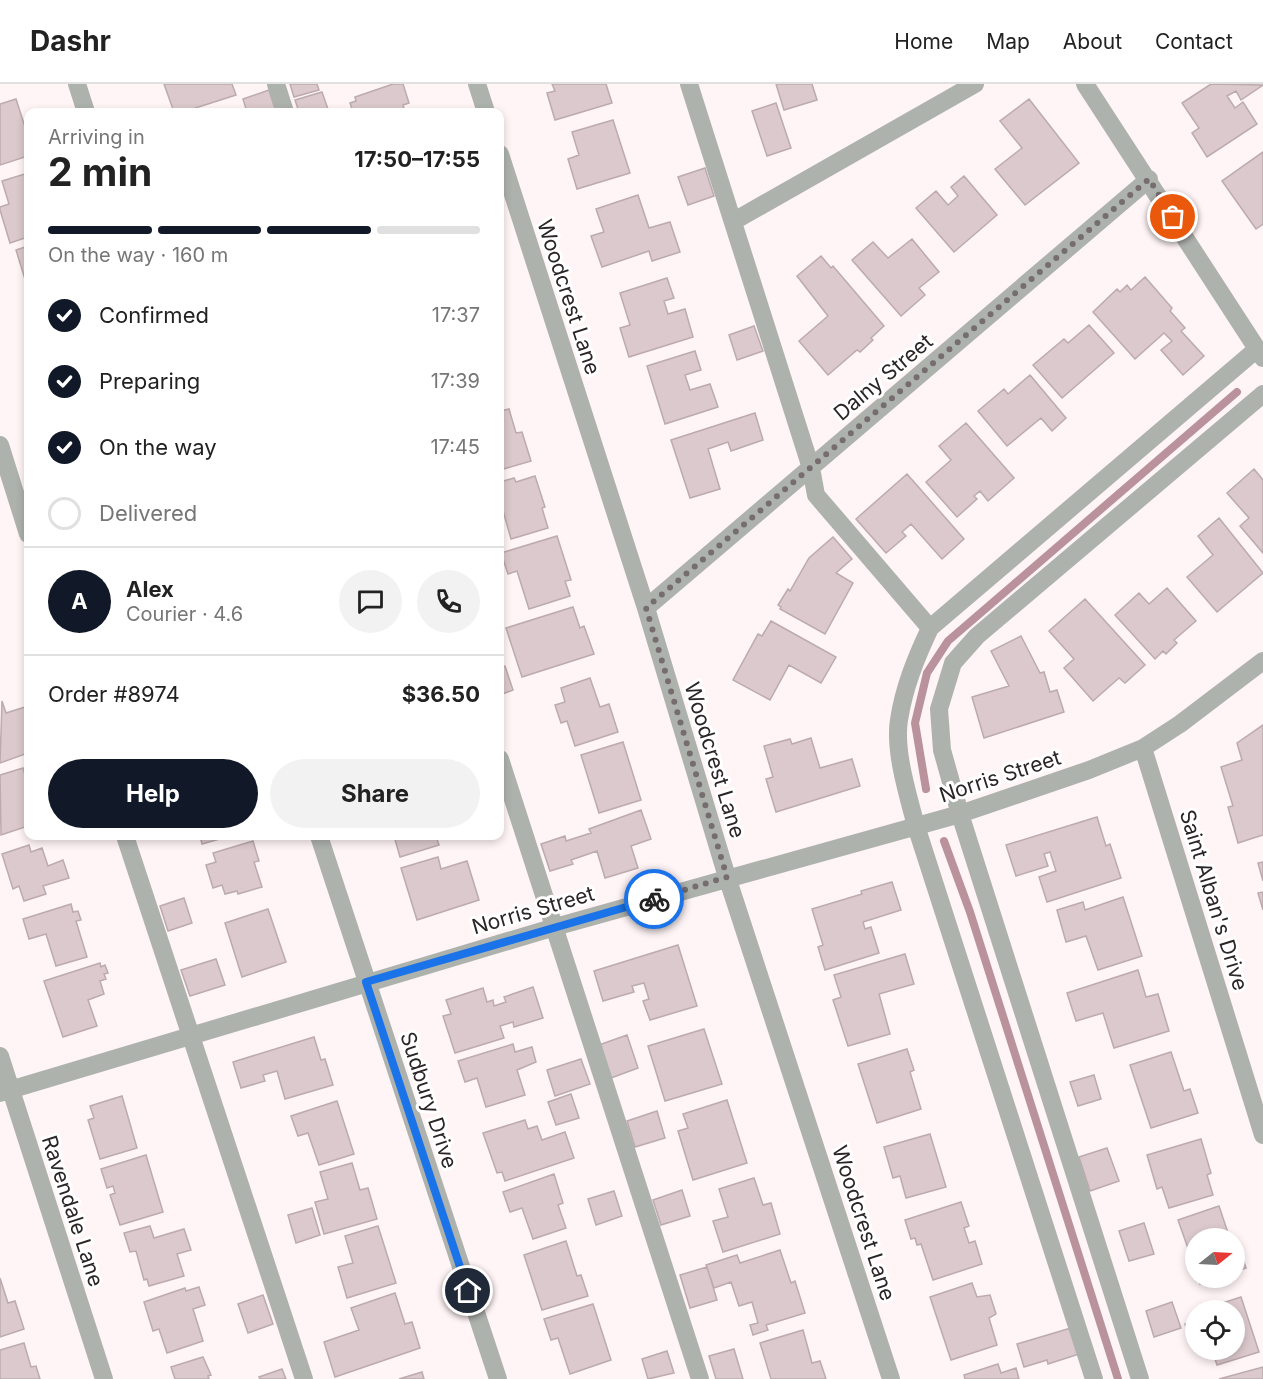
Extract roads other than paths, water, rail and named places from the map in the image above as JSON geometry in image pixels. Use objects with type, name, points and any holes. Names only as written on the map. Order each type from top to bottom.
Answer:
[{"type":"street","points":[[77,84],[85,108]]},
{"type":"street","points":[[276,84],[284,108]]},
{"type":"street","points":[[477,84],[485,108]]},
{"type":"street","points":[[690,84],[811,468],[816,495],[930,628]]},
{"type":"street","points":[[734,221],[975,84]]},
{"type":"street","points":[[1085,84],[1149,179],[1260,354],[930,628],[911,670],[898,722],[903,772],[916,826],[1094,1379]]},
{"type":"street","name":"Woodcrest Lane","points":[[504,166],[646,608],[727,877],[891,1379]]},
{"type":"street","name":"Dalny Street","points":[[646,608],[1149,179]]},
{"type":"street","points":[[1140,1379],[960,813],[942,750],[939,710],[953,663],[977,636],[1263,394]]},
{"type":"street","points":[[0,446],[24,521]]},
{"type":"street","name":"Norris Street","points":[[5,1091],[366,982],[727,877],[960,813],[1089,770],[1143,748],[1262,666]]},
{"type":"street","name":"Saint Alban's Drive","points":[[1143,748],[1263,1135]]},
{"type":"street","points":[[504,771],[700,1379]]},
{"type":"street","points":[[126,840],[189,1036],[304,1379]]},
{"type":"street","name":"Sudbury Drive","points":[[320,840],[498,1379]]},
{"type":"street","name":"Ravendale Lane","points":[[0,1056],[5,1091],[104,1379]]},
{"type":"waterway","points":[[926,789],[915,723],[927,673],[948,641],[1237,392]]},
{"type":"waterway","points":[[944,841],[970,912],[1118,1379]]}]
